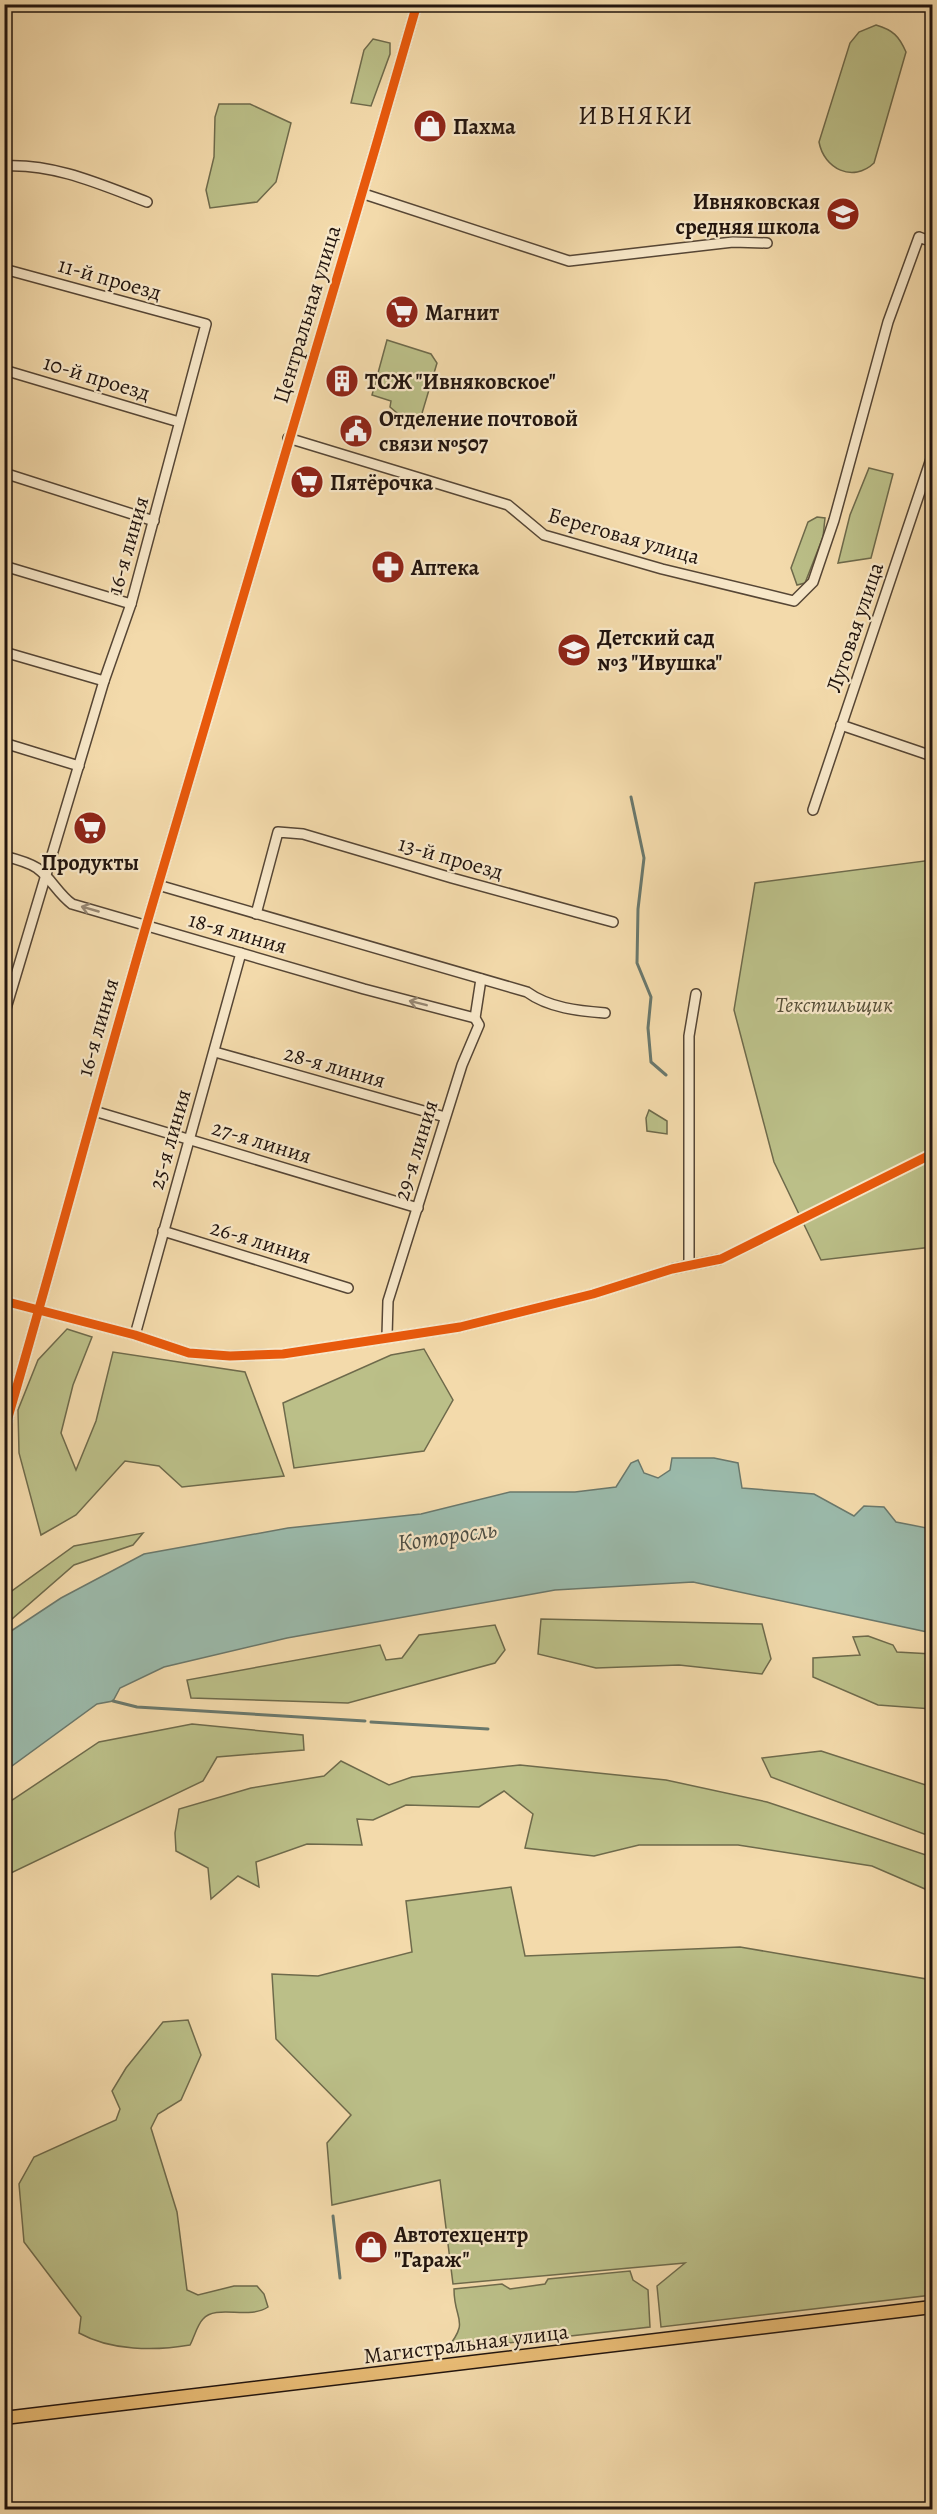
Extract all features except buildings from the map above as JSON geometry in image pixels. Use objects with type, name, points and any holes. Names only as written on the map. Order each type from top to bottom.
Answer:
[{"type":"main road","name":"Магистральная улица","points":[[4,2418],[933,2307]]},
{"type":"street","name":"Центральная улица","points":[[231,636],[288,438],[364,194],[417,4]]},
{"type":"street","points":[[4,166],[39,167],[102,184],[147,202]]},
{"type":"street","points":[[364,194],[570,261],[733,242],[767,243]]},
{"type":"street","name":"Береговая улица","points":[[288,438],[508,505],[544,535],[662,569],[788,601],[798,599],[813,582],[834,520],[888,322],[909,261],[919,237],[933,242]]},
{"type":"street","name":"11-й проезд","points":[[4,269],[206,324]]},
{"type":"street","name":"16-я линия","points":[[4,1015],[104,681],[130,604],[206,324]]},
{"type":"street","name":"10-й проезд","points":[[4,370],[179,422]]},
{"type":"street","name":"Луговая улица","points":[[813,810],[931,469],[933,456]]},
{"type":"street","points":[[4,473],[154,521]]},
{"type":"street","points":[[4,566],[130,604]]},
{"type":"street","name":"16-я линия","points":[[4,1431],[146,926],[231,636]]},
{"type":"street","points":[[4,652],[104,681]]},
{"type":"street","points":[[841,725],[933,756]]},
{"type":"street","points":[[4,744],[79,766]]},
{"type":"street","name":"13-й проезд","points":[[256,914],[278,832],[303,834],[613,922]]},
{"type":"street","name":"18-я линия","points":[[4,856],[29,863],[72,904],[475,1018]]},
{"type":"street","points":[[158,885],[527,992],[543,1001],[562,1007],[605,1013]]},
{"type":"street","name":"25-я линия","points":[[135,1335],[241,953]]},
{"type":"street","name":"29-я линия","points":[[387,1336],[388,1301],[462,1065],[479,1025],[475,1018],[481,979]]},
{"type":"street","points":[[689,1265],[689,1036],[696,994]]},
{"type":"street","name":"28-я линия","points":[[214,1052],[445,1118]]},
{"type":"street","name":"27-я линия","points":[[94,1111],[418,1208]]},
{"type":"street","points":[[4,1301],[135,1335],[189,1353],[230,1356],[282,1354],[387,1336],[460,1327],[593,1294],[689,1265],[721,1259],[933,1154]]},
{"type":"street","name":"26-я линия","points":[[163,1231],[348,1288]]},
{"type":"green space","points":[[876,25],[895,34],[906,52],[874,163],[866,169],[849,172],[833,166],[822,151],[819,142],[850,43],[859,32]]},
{"type":"green space","points":[[373,39],[390,43],[390,54],[371,106],[351,103],[364,50]]},
{"type":"green space","points":[[219,104],[250,104],[291,123],[276,182],[257,202],[210,208],[206,190],[214,157],[215,117]]},
{"type":"green space","points":[[387,340],[431,354],[437,363],[420,420],[403,418],[390,407],[391,401],[372,395]]},
{"type":"green space","points":[[869,468],[893,474],[871,558],[838,563],[850,515]]},
{"type":"green space","points":[[817,517],[825,518],[823,537],[805,583],[797,585],[791,568],[808,522]]},
{"type":"green space","name":"Текстильщик","points":[[932,860],[932,1247],[821,1260],[774,1162],[734,1010],[755,883]]},
{"type":"green space","points":[[649,1110],[667,1121],[667,1134],[647,1131],[646,1118]]},
{"type":"green space","points":[[67,1329],[92,1337],[73,1385],[61,1433],[76,1470],[96,1421],[113,1352],[245,1372],[284,1476],[182,1487],[159,1466],[125,1461],[76,1515],[41,1535],[19,1453],[18,1410],[38,1360]]},
{"type":"green space","points":[[424,1349],[453,1400],[424,1451],[294,1468],[283,1403],[391,1355]]},
{"type":"green space","points":[[143,1533],[133,1545],[74,1565],[5,1625],[5,1596],[74,1546]]},
{"type":"green space","points":[[541,1619],[762,1624],[771,1659],[762,1674],[679,1665],[596,1668],[538,1654]]},
{"type":"green space","points":[[495,1625],[505,1650],[495,1663],[348,1703],[191,1698],[187,1680],[380,1645],[386,1660],[402,1658],[419,1635]]},
{"type":"green space","points":[[868,1636],[893,1645],[897,1652],[932,1654],[932,1709],[878,1705],[813,1677],[813,1658],[860,1655],[853,1637]]},
{"type":"green space","points":[[192,1724],[303,1735],[304,1750],[217,1757],[203,1781],[11,1873],[5,1872],[5,1805],[99,1742]]},
{"type":"green space","points":[[821,1751],[932,1787],[932,1837],[771,1777],[762,1758]]},
{"type":"green space","points":[[341,1761],[389,1785],[412,1777],[520,1765],[666,1780],[767,1802],[932,1857],[932,1892],[872,1866],[738,1845],[639,1845],[594,1856],[525,1848],[533,1814],[504,1791],[479,1807],[406,1805],[373,1820],[357,1819],[362,1845],[307,1844],[256,1862],[259,1887],[238,1876],[211,1899],[208,1868],[176,1851],[175,1833],[179,1809],[251,1788],[324,1776]]},
{"type":"green space","points":[[511,1887],[525,1956],[740,1947],[932,1980],[932,2295],[661,2327],[657,2286],[685,2263],[453,2284],[440,2180],[332,2205],[327,2143],[351,2115],[276,2039],[272,1974],[318,1976],[412,1952],[406,1901]]},
{"type":"green space","points":[[188,2020],[201,2055],[181,2100],[158,2114],[151,2128],[177,2212],[187,2290],[198,2295],[234,2286],[257,2286],[264,2294],[268,2307],[260,2311],[224,2312],[209,2315],[197,2328],[190,2345],[148,2349],[105,2343],[79,2333],[81,2317],[24,2242],[19,2184],[34,2157],[116,2120],[120,2109],[112,2091],[126,2068],[163,2022]]},
{"type":"green space","points":[[630,2271],[633,2280],[648,2290],[650,2327],[446,2350],[454,2340],[460,2326],[454,2289],[502,2284],[510,2289],[545,2284],[548,2279]]},
{"type":"water","name":"Которосль","points":[[672,1458],[714,1458],[738,1463],[742,1488],[814,1494],[854,1516],[864,1506],[884,1507],[896,1522],[932,1529],[932,1633],[693,1582],[555,1590],[287,1638],[164,1667],[120,1688],[113,1701],[97,1704],[5,1771],[5,1635],[61,1598],[144,1554],[288,1528],[421,1514],[510,1492],[575,1492],[616,1487],[631,1463],[638,1460],[644,1473],[658,1478],[670,1470]]},
{"type":"waterway","points":[[631,797],[644,858],[638,909],[637,963],[651,997],[648,1028],[651,1062],[666,1075]]},
{"type":"waterway","points":[[113,1701],[137,1707],[365,1721]]},
{"type":"waterway","points":[[371,1722],[488,1729]]},
{"type":"waterway","points":[[333,2216],[340,2278]]},
{"type":"cycle path","points":[[4,1431],[135,965],[417,4]]},
{"type":"cycle path","points":[[4,1301],[135,1335],[189,1353],[230,1356],[283,1354],[460,1327],[593,1294],[672,1269],[721,1259],[932,1154]]},
{"type":"place","name":"Пахма","points":[[430,126]]},
{"type":"place","name":"Ивняковская средняя школа","points":[[843,214]]},
{"type":"place","name":"Магнит","points":[[402,312]]},
{"type":"place","name":"ТСЖ \"Ивняковское\"","points":[[342,381]]},
{"type":"place","name":"Отделение почтовой связи №507","points":[[356,431]]},
{"type":"place","name":"Пятёрочка","points":[[307,482]]},
{"type":"place","name":"Аптека","points":[[388,567]]},
{"type":"place","name":"Детский сад №3 \"Ивушка\"","points":[[574,650]]},
{"type":"place","name":"Продукты","points":[[90,828]]},
{"type":"place","name":"Автотехцентр \"Гараж\"","points":[[371,2247]]},
{"type":"district","name":"ИВНЯКИ","points":[[636,115]]}]
